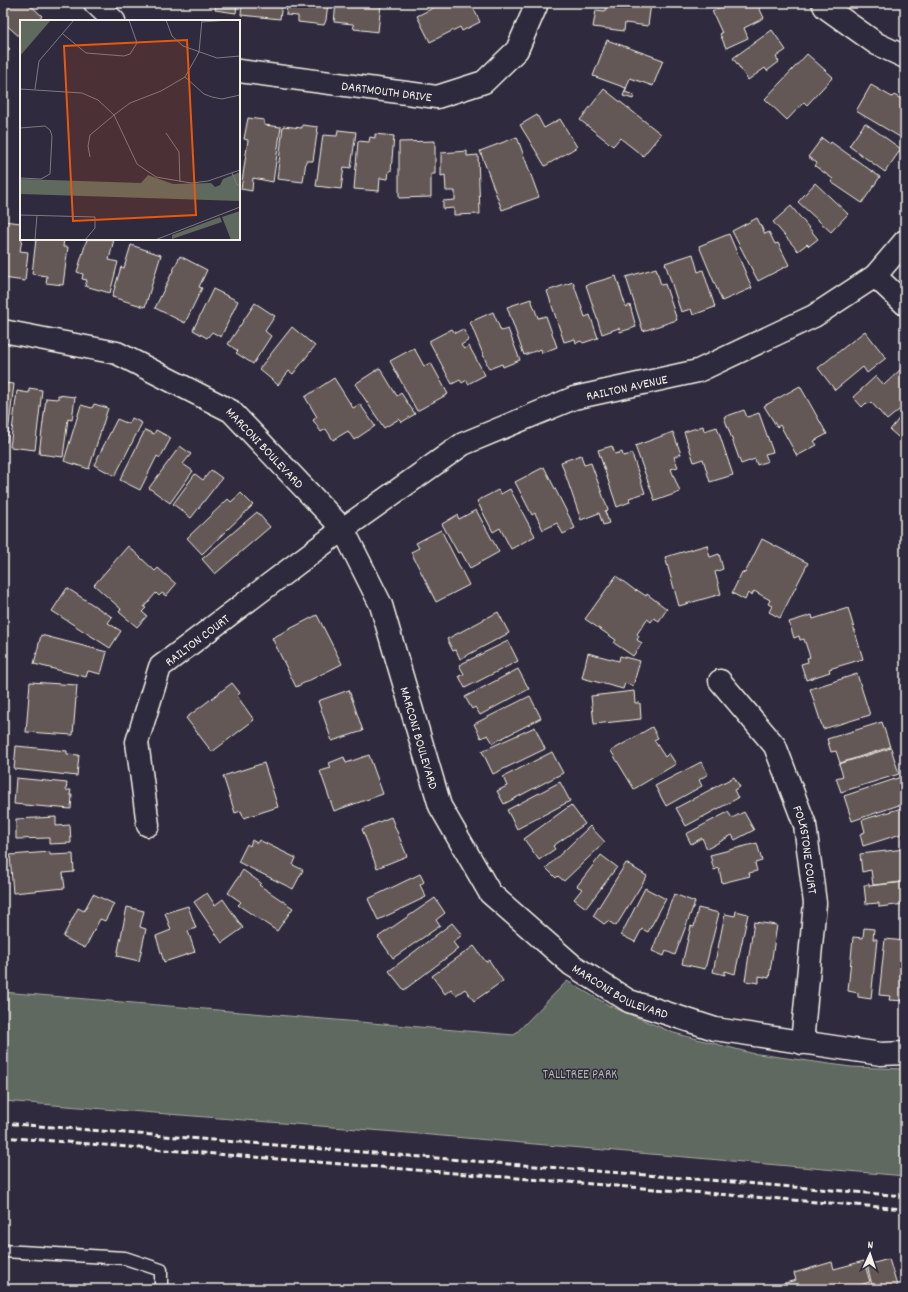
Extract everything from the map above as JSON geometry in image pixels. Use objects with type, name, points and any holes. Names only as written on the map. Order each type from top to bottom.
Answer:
[{"type":"street","points":[[95,3],[113,20]]},
{"type":"street","name":"DARTMOUTH DRIVE","points":[[240,72],[437,97],[484,82],[517,50],[536,6],[535,3]]},
{"type":"street","points":[[823,3],[825,7],[877,44],[905,57]]},
{"type":"street","name":"RAILTON AVENUE","points":[[343,529],[463,444],[574,398],[698,371],[814,316],[875,276],[905,241]]},
{"type":"street","points":[[875,276],[905,304]]},
{"type":"street","name":"MARCONI BOULEVARD","points":[[3,331],[117,353],[231,411],[343,529],[381,605],[440,806],[490,893],[572,966],[629,1001],[715,1030],[881,1054],[905,1053]]},
{"type":"street","name":"RAILTON COURT","points":[[148,825],[137,742],[160,667],[343,529]]},
{"type":"street","name":"FOLKSTONE COURT","points":[[720,681],[775,746],[805,825],[815,903],[802,1043]]},
{"type":"lane","points":[[3,1251],[125,1258],[161,1270],[161,1289]]},
{"type":"green space","name":"TALLTREE PARK","points":[[567,981],[610,1006],[674,1033],[751,1053],[851,1067],[905,1069],[905,1176],[396,1132],[3,1101],[3,992],[514,1035]]},
{"type":"building","points":[[3,3],[28,3],[42,16],[39,20],[20,20],[20,37],[3,22]]},
{"type":"building","points":[[210,3],[237,3],[236,13],[215,10],[216,5]]},
{"type":"building","points":[[242,3],[282,3],[280,19],[241,15]]},
{"type":"building","points":[[287,3],[328,3],[324,25],[298,22],[298,16],[286,15]]},
{"type":"building","points":[[336,3],[381,4],[378,32],[354,29],[353,24],[334,22]]},
{"type":"building","points":[[435,3],[471,3],[480,22],[462,31],[460,27],[430,42],[417,16],[437,6]]},
{"type":"building","points":[[606,3],[651,3],[648,26],[625,23],[624,31],[593,27],[596,10],[605,11]]},
{"type":"building","points":[[729,3],[757,3],[764,18],[744,28],[748,38],[726,48],[720,34],[722,33],[712,11]]},
{"type":"building","points":[[772,30],[786,50],[776,57],[779,62],[767,71],[765,68],[748,80],[733,58]]},
{"type":"building","points":[[607,40],[663,60],[653,86],[630,78],[625,92],[634,95],[633,99],[623,96],[626,88],[593,76]]},
{"type":"building","points":[[3,43],[10,49],[3,57]]},
{"type":"building","points":[[807,54],[833,77],[807,105],[804,102],[787,120],[765,99]]},
{"type":"building","points":[[871,85],[892,97],[894,95],[905,101],[905,140],[856,111]]},
{"type":"building","points":[[604,89],[661,134],[643,156],[620,138],[613,146],[580,120]]},
{"type":"building","points":[[537,115],[544,128],[560,119],[577,147],[545,166],[520,125]]},
{"type":"building","points":[[248,118],[264,120],[264,125],[281,127],[273,182],[253,178],[252,191],[241,189],[248,140],[244,139]]},
{"type":"building","points":[[865,123],[901,149],[885,172],[849,146]]},
{"type":"building","points":[[302,125],[318,127],[313,161],[306,161],[303,182],[277,179],[283,126],[302,128]]},
{"type":"building","points":[[338,130],[356,132],[351,168],[344,167],[341,189],[316,186],[323,135],[337,136]]},
{"type":"building","points":[[375,134],[394,136],[391,171],[389,171],[388,179],[380,178],[379,191],[354,189],[358,141],[369,142],[370,137],[375,138]]},
{"type":"building","points":[[517,137],[539,197],[502,210],[480,151]]},
{"type":"building","points":[[822,138],[830,144],[831,142],[880,177],[862,203],[831,182],[833,179],[815,166],[817,163],[808,157]]},
{"type":"building","points":[[435,141],[435,174],[431,174],[431,197],[399,198],[399,142]]},
{"type":"building","points":[[467,151],[467,156],[478,155],[480,214],[454,215],[454,208],[443,209],[443,201],[455,200],[455,191],[446,191],[445,175],[441,176],[441,153]]},
{"type":"building","points":[[815,183],[848,214],[831,232],[798,202]]},
{"type":"building","points":[[791,206],[818,239],[809,246],[807,244],[798,251],[773,222]]},
{"type":"building","points":[[757,218],[765,234],[769,232],[775,244],[778,243],[789,265],[758,281],[732,231]]},
{"type":"building","points":[[3,221],[20,223],[20,240],[22,240],[20,251],[28,252],[25,281],[3,278]]},
{"type":"building","points":[[729,234],[752,288],[722,301],[699,246]]},
{"type":"building","points":[[36,240],[64,240],[63,247],[68,247],[63,285],[46,283],[47,276],[32,274]]},
{"type":"building","points":[[87,240],[114,240],[109,260],[118,262],[110,293],[85,286],[87,280],[82,279],[83,274],[77,272]]},
{"type":"building","points":[[131,245],[161,255],[145,307],[112,297],[121,267],[124,268]]},
{"type":"building","points":[[693,254],[698,272],[703,270],[715,307],[693,315],[691,309],[681,312],[665,263]]},
{"type":"building","points":[[180,256],[207,270],[199,287],[202,288],[185,323],[155,308]]},
{"type":"building","points":[[656,268],[661,285],[665,284],[677,320],[643,331],[626,277]]},
{"type":"building","points":[[616,276],[626,307],[630,305],[636,327],[620,332],[619,328],[602,334],[586,285]]},
{"type":"building","points":[[573,282],[585,317],[590,315],[598,338],[583,343],[581,341],[576,343],[575,339],[564,342],[547,291]]},
{"type":"building","points":[[213,289],[238,301],[221,337],[212,332],[207,338],[193,330]]},
{"type":"building","points":[[531,299],[538,318],[546,316],[557,347],[542,353],[541,349],[524,355],[507,307]]},
{"type":"building","points":[[255,303],[275,316],[265,331],[271,336],[253,364],[236,353],[238,351],[228,344]]},
{"type":"building","points":[[493,312],[501,331],[508,329],[520,360],[503,367],[502,364],[489,369],[470,322]]},
{"type":"building","points":[[292,327],[315,346],[293,374],[289,371],[278,385],[259,369]]},
{"type":"building","points":[[452,329],[455,333],[463,329],[469,340],[461,345],[464,349],[469,346],[485,375],[468,384],[467,380],[462,383],[460,380],[452,384],[429,341]]},
{"type":"building","points":[[865,331],[886,358],[867,373],[863,367],[835,390],[818,368]]},
{"type":"building","points":[[414,348],[424,366],[431,363],[448,394],[417,411],[390,361]]},
{"type":"building","points":[[380,368],[397,396],[401,393],[415,414],[402,422],[399,419],[384,428],[355,384]]},
{"type":"building","points":[[901,369],[905,373],[905,405],[887,420],[871,402],[868,405],[866,403],[862,407],[853,397],[876,376],[884,385]]},
{"type":"building","points":[[334,378],[353,408],[360,404],[375,426],[354,440],[348,431],[333,440],[326,429],[321,432],[313,420],[317,417],[305,397]]},
{"type":"building","points":[[3,383],[14,384],[7,442],[3,441]]},
{"type":"building","points":[[800,386],[827,434],[814,441],[817,445],[797,456],[780,425],[777,427],[764,406]]},
{"type":"building","points":[[29,388],[42,390],[35,450],[10,447],[17,391],[29,393]]},
{"type":"building","points":[[58,395],[75,397],[72,420],[68,419],[63,457],[39,454],[46,398],[58,399]]},
{"type":"building","points":[[94,404],[108,408],[89,469],[64,461],[81,405],[92,408]]},
{"type":"building","points":[[744,410],[747,417],[759,413],[773,452],[765,454],[768,461],[757,465],[755,459],[741,464],[724,417]]},
{"type":"building","points":[[905,411],[905,443],[890,430]]},
{"type":"building","points":[[132,418],[142,423],[115,476],[94,465],[117,419],[129,424]]},
{"type":"building","points":[[703,426],[704,431],[717,427],[733,475],[710,482],[703,459],[694,462],[684,432]]},
{"type":"building","points":[[145,430],[154,434],[156,430],[171,438],[160,458],[157,456],[140,490],[120,480]]},
{"type":"building","points":[[673,432],[681,454],[674,457],[678,467],[671,469],[680,492],[655,501],[635,446]]},
{"type":"building","points":[[180,446],[191,454],[183,464],[193,471],[170,503],[149,488]]},
{"type":"building","points":[[612,446],[615,454],[622,452],[623,456],[632,454],[645,493],[629,498],[630,502],[617,507],[598,450]]},
{"type":"building","points":[[581,455],[584,465],[591,463],[608,510],[605,511],[609,523],[603,525],[599,513],[581,520],[561,462]]},
{"type":"building","points":[[544,467],[575,528],[563,534],[557,523],[543,530],[535,513],[532,515],[515,482]]},
{"type":"building","points":[[211,470],[222,478],[191,518],[173,504],[195,474],[203,480]]},
{"type":"building","points":[[510,489],[535,536],[511,549],[500,528],[493,532],[477,501],[498,490],[501,494]]},
{"type":"building","points":[[241,493],[253,505],[202,554],[187,538],[228,499],[231,502]]},
{"type":"building","points":[[476,510],[499,552],[470,568],[461,552],[458,553],[442,524],[457,515],[459,519]]},
{"type":"building","points":[[257,512],[270,527],[215,574],[202,559]]},
{"type":"building","points":[[441,530],[469,585],[436,602],[411,552],[419,548],[416,543]]},
{"type":"building","points":[[762,539],[808,563],[780,618],[769,612],[772,606],[768,604],[770,600],[754,591],[752,595],[748,593],[745,600],[732,593],[742,572],[745,573]]},
{"type":"building","points":[[707,545],[710,557],[719,554],[723,569],[715,572],[721,594],[679,606],[665,557]]},
{"type":"building","points":[[128,546],[155,571],[158,568],[176,584],[166,596],[162,593],[159,596],[156,593],[144,607],[146,608],[142,612],[147,616],[137,627],[119,612],[121,609],[94,585]]},
{"type":"building","points":[[616,576],[636,591],[637,590],[646,596],[647,594],[667,609],[659,621],[654,618],[651,622],[647,619],[637,634],[639,636],[637,640],[642,643],[633,656],[614,643],[616,640],[585,619]]},
{"type":"building","points":[[67,588],[112,617],[108,623],[121,631],[110,648],[52,611]]},
{"type":"building","points":[[848,608],[863,659],[829,669],[830,672],[806,680],[801,664],[808,662],[807,658],[810,657],[804,639],[800,640],[799,636],[794,638],[789,622],[812,615],[813,619]]},
{"type":"building","points":[[498,612],[509,633],[460,659],[456,650],[453,651],[447,639]]},
{"type":"building","points":[[317,615],[342,664],[296,687],[272,638]]},
{"type":"building","points":[[905,619],[905,637],[900,621]]},
{"type":"building","points":[[41,635],[107,652],[101,674],[88,671],[86,677],[34,664]]},
{"type":"building","points":[[508,641],[518,661],[465,688],[459,676],[464,674],[459,665]]},
{"type":"building","points":[[588,653],[619,661],[620,656],[640,661],[633,686],[625,683],[623,689],[582,678]]},
{"type":"building","points":[[518,669],[529,689],[480,715],[475,707],[472,709],[465,697]]},
{"type":"building","points":[[857,674],[870,715],[823,729],[810,689]]},
{"type":"building","points":[[30,682],[77,685],[73,735],[26,732]]},
{"type":"building","points":[[232,683],[240,693],[237,696],[254,720],[212,752],[186,718]]},
{"type":"building","points":[[349,690],[363,731],[332,741],[318,701]]},
{"type":"building","points":[[634,691],[635,703],[640,703],[641,719],[594,724],[591,696]]},
{"type":"building","points":[[530,696],[541,718],[493,743],[488,735],[481,738],[474,724]]},
{"type":"building","points":[[882,722],[890,747],[840,763],[836,751],[831,752],[827,739]]},
{"type":"building","points":[[535,727],[545,749],[493,774],[482,751]]},
{"type":"building","points":[[652,727],[658,738],[654,740],[665,757],[669,753],[676,764],[634,789],[611,751]]},
{"type":"building","points":[[16,746],[67,751],[67,754],[79,755],[77,776],[14,769]]},
{"type":"building","points":[[891,748],[899,774],[841,792],[836,778],[843,776],[839,764]]},
{"type":"building","points":[[552,752],[563,773],[504,804],[497,791],[507,786],[503,777]]},
{"type":"building","points":[[369,755],[383,794],[334,811],[320,771],[331,768],[329,763],[344,757],[346,763]]},
{"type":"building","points":[[701,762],[708,774],[699,780],[702,786],[666,806],[655,786]]},
{"type":"building","points":[[264,763],[278,807],[244,818],[241,811],[235,813],[223,776]]},
{"type":"building","points":[[734,777],[740,787],[734,790],[738,798],[686,826],[676,808]]},
{"type":"building","points":[[901,777],[905,789],[905,803],[852,821],[844,796]]},
{"type":"building","points":[[16,778],[67,783],[66,790],[71,790],[70,795],[72,795],[71,809],[14,804]]},
{"type":"building","points":[[560,782],[570,801],[517,829],[507,810]]},
{"type":"building","points":[[571,805],[585,824],[553,846],[555,849],[539,860],[524,839]]},
{"type":"building","points":[[905,807],[905,842],[903,842],[901,834],[863,846],[860,834],[865,832],[862,820]]},
{"type":"building","points":[[728,812],[732,818],[744,812],[754,830],[735,840],[732,835],[707,849],[702,838],[691,844],[686,834]]},
{"type":"building","points":[[56,817],[56,826],[70,825],[71,843],[49,844],[49,838],[16,839],[16,819]]},
{"type":"building","points":[[391,817],[407,856],[377,868],[362,829]]},
{"type":"building","points":[[590,826],[605,842],[564,881],[558,876],[556,878],[546,868]]},
{"type":"building","points":[[252,840],[257,843],[259,840],[296,858],[293,865],[303,870],[293,889],[238,862],[247,844],[250,846]]},
{"type":"building","points":[[757,843],[762,861],[755,863],[757,871],[749,873],[750,876],[722,883],[719,868],[714,870],[710,855]]},
{"type":"building","points":[[905,849],[905,876],[901,877],[902,882],[873,885],[871,870],[862,872],[860,854]]},
{"type":"building","points":[[50,852],[50,855],[73,854],[74,872],[63,873],[65,888],[13,893],[10,855]]},
{"type":"building","points":[[601,855],[617,867],[586,908],[574,899],[582,889],[577,886]]},
{"type":"building","points":[[626,863],[647,876],[616,926],[608,921],[604,924],[593,916]]},
{"type":"building","points":[[243,870],[261,883],[259,885],[293,908],[277,931],[238,905],[241,902],[228,893]]},
{"type":"building","points":[[420,874],[424,882],[420,885],[426,897],[378,920],[368,899]]},
{"type":"building","points":[[905,882],[905,904],[879,907],[879,903],[866,904],[864,885],[869,884],[869,886]]},
{"type":"building","points":[[645,888],[666,899],[648,932],[642,929],[635,942],[621,935]]},
{"type":"building","points":[[207,893],[215,905],[223,899],[243,928],[222,943],[194,902]]},
{"type":"building","points":[[93,894],[114,904],[105,921],[100,919],[85,948],[63,937],[78,908],[84,911]]},
{"type":"building","points":[[674,894],[695,902],[675,955],[666,951],[664,956],[652,951]]},
{"type":"building","points":[[435,898],[445,913],[436,920],[440,926],[393,958],[378,937]]},
{"type":"building","points":[[188,906],[196,928],[188,931],[195,952],[164,962],[156,936],[171,930],[165,913]]},
{"type":"building","points":[[127,907],[144,911],[140,927],[146,929],[139,961],[117,956]]},
{"type":"building","points":[[698,908],[719,913],[705,969],[682,964],[691,926],[694,927]]},
{"type":"building","points":[[736,911],[748,914],[735,974],[725,971],[725,975],[713,972],[725,914],[735,916]]},
{"type":"building","points":[[754,922],[777,925],[769,978],[759,976],[759,983],[745,981]]},
{"type":"building","points":[[452,923],[462,935],[453,942],[458,949],[404,990],[389,971]]},
{"type":"building","points":[[864,928],[874,929],[873,939],[877,939],[871,999],[858,997],[858,993],[848,991],[853,937],[863,938]]},
{"type":"building","points":[[885,939],[905,941],[903,978],[905,978],[905,1001],[889,1000],[890,996],[879,995]]},
{"type":"building","points":[[474,946],[486,962],[489,960],[503,981],[474,1001],[465,989],[456,995],[451,989],[445,994],[432,976]]},
{"type":"building","points":[[889,1259],[898,1289],[873,1289],[867,1265]]},
{"type":"building","points":[[864,1261],[870,1282],[846,1289],[780,1289],[778,1285],[796,1280],[794,1273],[832,1262],[834,1269]]},
{"type":"railway","points":[[3,1123],[905,1196]]},
{"type":"railway","points":[[3,1137],[905,1209]]}]
